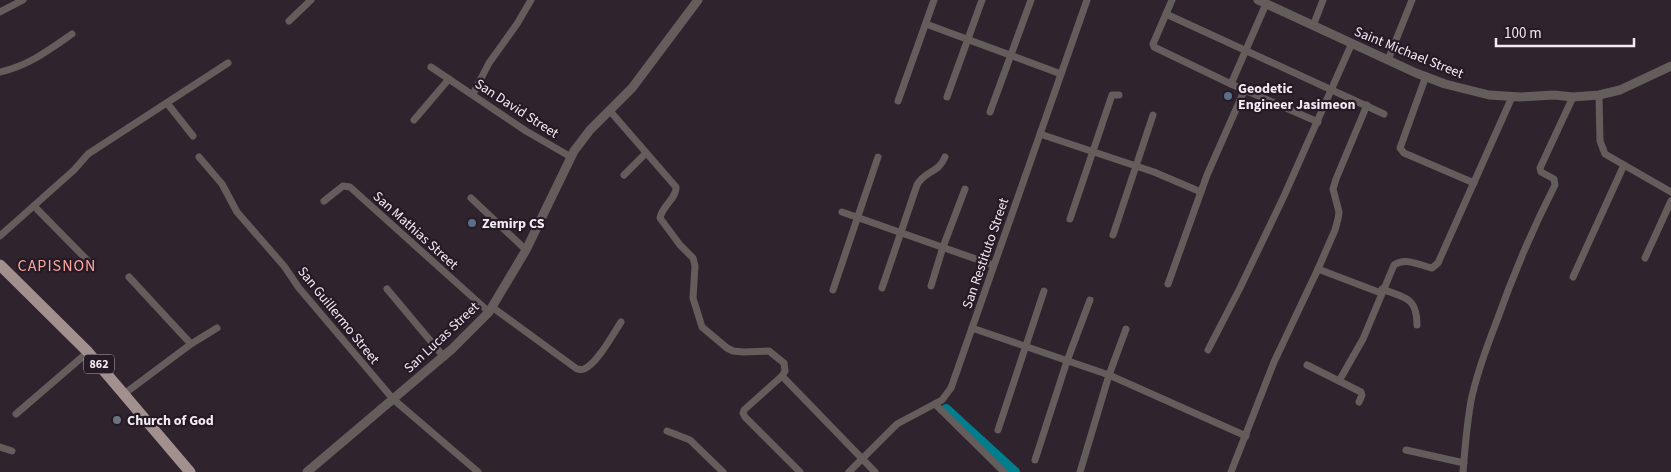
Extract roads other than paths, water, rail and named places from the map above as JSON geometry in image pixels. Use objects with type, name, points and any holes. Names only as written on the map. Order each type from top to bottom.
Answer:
[{"type":"main road","name":"862","points":[[0,265],[88,352],[190,472]]},
{"type":"street","points":[[0,12],[23,0]]},
{"type":"street","points":[[290,21],[311,0]]},
{"type":"street","points":[[473,94],[489,63],[517,24],[531,0]]},
{"type":"street","name":"San Lucas Street","points":[[307,472],[444,356],[491,309],[526,250],[571,156],[590,130],[632,88],[698,0]]},
{"type":"street","points":[[898,101],[934,0]]},
{"type":"street","points":[[947,97],[982,0]]},
{"type":"street","points":[[990,112],[1031,0]]},
{"type":"street","name":"San Restituto Street","points":[[849,472],[897,424],[942,400],[951,388],[1087,0]]},
{"type":"street","points":[[1172,0],[1153,44],[1154,47],[1231,84],[1318,122]]},
{"type":"street","points":[[1313,26],[1323,0]]},
{"type":"street","points":[[1388,60],[1412,0]]},
{"type":"street","points":[[1231,84],[1270,3]]},
{"type":"street","name":"Saint Michael Street","points":[[1270,3],[1313,26],[1388,60],[1426,76],[1477,93],[1512,97],[1554,95],[1573,97],[1599,94],[1620,90],[1671,66]]},
{"type":"street","points":[[1166,14],[1384,114]]},
{"type":"street","points":[[926,24],[1061,74]]},
{"type":"street","points":[[0,72],[32,61],[72,34]]},
{"type":"street","points":[[1208,350],[1240,288],[1318,122],[1352,43]]},
{"type":"street","points":[[0,236],[88,154],[228,63]]},
{"type":"street","name":"San David Street","points":[[431,67],[526,131],[571,156]]},
{"type":"street","points":[[1426,76],[1400,148],[1404,153],[1474,182]]},
{"type":"street","points":[[414,120],[449,79]]},
{"type":"street","points":[[1168,284],[1201,192],[1245,90]]},
{"type":"street","points":[[1599,94],[1600,141],[1603,150],[1608,156],[1624,166],[1671,192]]},
{"type":"street","points":[[1070,219],[1112,95],[1119,95]]},
{"type":"street","points":[[1339,381],[1363,339],[1381,291],[1394,265],[1398,262],[1410,262],[1430,268],[1438,263],[1512,97]]},
{"type":"street","points":[[1463,472],[1473,394],[1489,340],[1528,240],[1555,185],[1554,178],[1542,172],[1540,168],[1573,97]]},
{"type":"street","points":[[167,103],[193,136]]},
{"type":"street","points":[[1231,472],[1274,362],[1318,269],[1338,219],[1333,189],[1367,105]]},
{"type":"street","points":[[610,111],[676,188],[676,192],[661,212],[660,218],[680,245],[693,258],[695,266],[693,298],[701,325],[722,344],[733,351],[766,350],[784,363],[785,371],[782,376],[742,413],[800,472]]},
{"type":"street","points":[[1113,234],[1153,115]]},
{"type":"street","points":[[1040,134],[1171,178],[1201,192]]},
{"type":"street","points":[[624,176],[646,152]]},
{"type":"street","name":"San Guillermo Street","points":[[199,157],[222,184],[237,212],[393,399],[478,472]]},
{"type":"street","points":[[833,290],[878,157]]},
{"type":"street","points":[[882,288],[920,179],[939,168],[945,157]]},
{"type":"street","points":[[1573,277],[1624,166]]},
{"type":"street","name":"San Mathias Street","points":[[324,201],[343,186],[350,187],[491,309],[576,369],[585,369],[593,363],[621,322]]},
{"type":"street","points":[[931,286],[943,247],[965,189]]},
{"type":"street","points":[[471,198],[526,250]]},
{"type":"street","points":[[1645,258],[1671,201]]},
{"type":"street","points":[[34,206],[88,261]]},
{"type":"street","points":[[842,212],[993,265]]},
{"type":"street","points":[[1318,269],[1404,298],[1413,304],[1417,314],[1417,325]]},
{"type":"street","points":[[129,277],[191,344]]},
{"type":"street","points":[[387,289],[444,356]]},
{"type":"street","points":[[998,430],[1044,292]]},
{"type":"street","points":[[1035,460],[1067,361],[1090,300]]},
{"type":"street","points":[[124,394],[191,344],[217,328]]},
{"type":"street","points":[[972,328],[1109,375],[1246,436]]},
{"type":"street","points":[[1080,472],[1109,375],[1126,329]]},
{"type":"street","points":[[16,414],[88,352]]},
{"type":"street","points":[[1307,365],[1361,392],[1360,402]]},
{"type":"street","points":[[782,376],[876,472]]},
{"type":"street","points":[[934,404],[1004,472]]},
{"type":"street","points":[[668,431],[690,440],[723,472]]},
{"type":"street","points":[[0,447],[12,451]]},
{"type":"street","points":[[1406,450],[1464,463]]},
{"type":"waterway","points":[[946,409],[1015,472]]},
{"type":"place","name":"Geodetic Engineer Jasimeon","points":[[1228,96]]},
{"type":"place","name":"Zemirp CS","points":[[472,223]]},
{"type":"place","name":"Church of God","points":[[117,420]]},
{"type":"district","name":"CAPISNON","points":[[57,265]]}]
